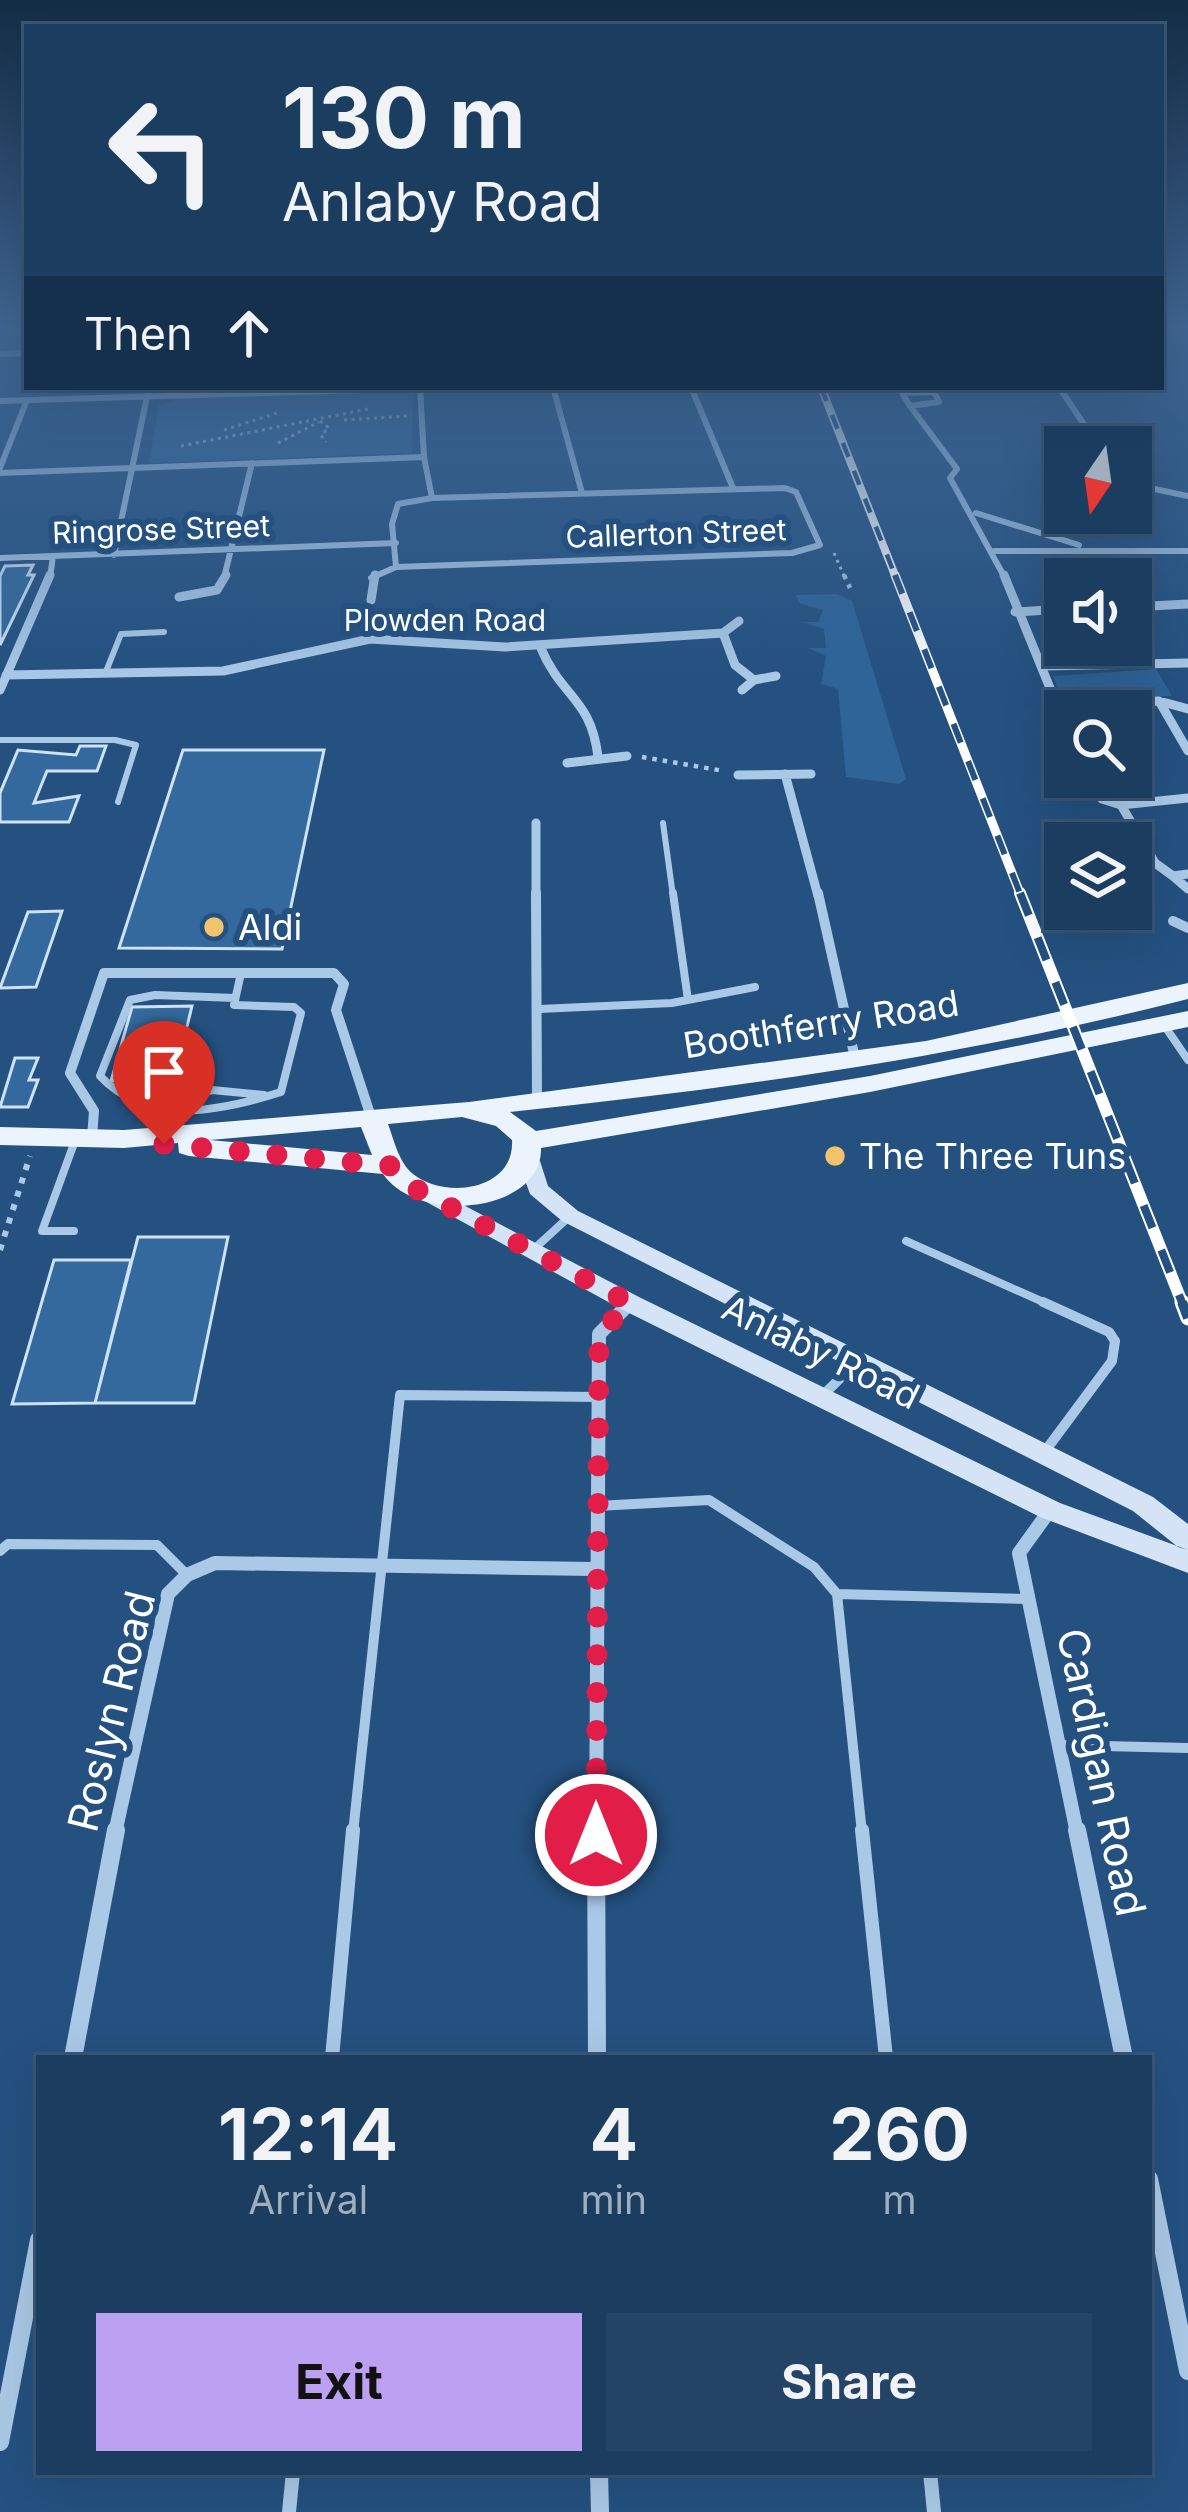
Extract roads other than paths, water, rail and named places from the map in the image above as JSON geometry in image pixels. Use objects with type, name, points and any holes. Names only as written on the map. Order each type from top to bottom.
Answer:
[{"type":"main road","name":"Boothferry Road","points":[[372,1120],[855,1058],[1128,1007],[1188,991]]},
{"type":"main road","name":"Boothferry Road","points":[[529,1151],[1176,1022]]},
{"type":"main road","points":[[124,1139],[372,1120],[392,1166],[402,1180],[429,1194],[486,1194],[520,1175],[529,1151],[506,1118],[448,1111],[406,1126],[394,1140],[392,1166]]},
{"type":"main road","points":[[0,1136],[124,1139],[392,1166]]},
{"type":"main road","name":"Anlaby Road","points":[[529,1151],[538,1189],[570,1216],[1142,1504],[1188,1539]]},
{"type":"main road","name":"Anlaby Road","points":[[429,1194],[630,1303],[1050,1510],[1188,1562]]},
{"type":"street","points":[[114,555],[134,446]]},
{"type":"street","points":[[425,446],[433,498]]},
{"type":"street","points":[[569,446],[582,493]]},
{"type":"street","points":[[716,446],[733,488]]},
{"type":"street","points":[[940,446],[957,469],[950,478],[976,513],[1051,690]]},
{"type":"street","points":[[0,471],[425,452]]},
{"type":"street","points":[[178,598],[199,602],[217,590],[234,551],[251,463]]},
{"type":"street","name":"Callerton Street","points":[[396,543],[392,524],[398,504],[407,499],[733,488],[796,492],[820,545],[792,553],[396,567]]},
{"type":"street","points":[[1152,488],[1188,496]]},
{"type":"street","points":[[976,513],[1092,549]]},
{"type":"street","points":[[371,600],[371,576],[396,567],[396,543]]},
{"type":"street","name":"Ringrose Street","points":[[0,558],[396,543]]},
{"type":"street","points":[[994,551],[1188,550]]},
{"type":"street","points":[[0,690],[49,584],[53,556]]},
{"type":"street","points":[[1152,606],[1188,604]]},
{"type":"street","points":[[1015,612],[1044,610]]},
{"type":"street","points":[[739,621],[723,632],[735,665],[754,680]]},
{"type":"street","name":"Plowden Road","points":[[6,675],[223,671],[370,639],[539,646],[723,632]]},
{"type":"street","points":[[539,646],[558,684],[590,709],[597,726],[598,757]]},
{"type":"street","points":[[1042,666],[1188,664]]},
{"type":"street","points":[[742,690],[754,680],[776,676]]},
{"type":"street","points":[[1152,701],[1188,709]]},
{"type":"street","points":[[1159,701],[1188,751]]},
{"type":"street","points":[[567,763],[627,756]]},
{"type":"street","points":[[738,775],[811,774]]},
{"type":"street","points":[[784,775],[827,922],[855,1058]]},
{"type":"street","points":[[1101,798],[1121,805],[1188,798]]},
{"type":"street","points":[[1121,805],[1155,862],[1188,889]]},
{"type":"street","points":[[536,823],[537,1101]]},
{"type":"street","points":[[1172,876],[1188,874]]},
{"type":"street","points":[[1173,921],[1188,928]]},
{"type":"street","points":[[84,1138],[94,1111],[70,1073],[104,974],[334,973],[344,984],[336,1010],[372,1120]]},
{"type":"street","points":[[597,2055],[594,1568],[599,1334],[630,1303]]},
{"type":"street","name":"Cardigan Road","points":[[1050,1510],[1019,1552],[1123,2055]]},
{"type":"street","name":"Roslyn Road","points":[[74,2055],[136,1728],[169,1594],[187,1575],[215,1563],[594,1568]]},
{"type":"street","points":[[1152,2195],[1188,2371]]},
{"type":"street","points":[[0,2442],[36,2256]]},
{"type":"street","points":[[599,2475],[600,2512]]},
{"type":"lane","points":[[106,674],[121,634],[164,632]]},
{"type":"lane","points":[[0,740],[115,740],[136,746],[118,802]]},
{"type":"lane","points":[[663,823],[688,1000]]},
{"type":"lane","points":[[235,1001],[241,973]]},
{"type":"lane","points":[[538,1009],[603,1009],[755,987]]},
{"type":"lane","points":[[140,996],[235,1001],[294,1007],[301,1013],[286,1085],[269,1096],[163,1108],[132,1106],[113,1094],[100,1076],[124,1009],[140,996]]},
{"type":"lane","points":[[1176,1022],[1188,1060]]},
{"type":"lane","points":[[855,1058],[870,1084]]},
{"type":"lane","points":[[163,1108],[212,1090],[269,1096]]},
{"type":"lane","points":[[74,1232],[42,1231],[84,1138]]},
{"type":"lane","points":[[534,1249],[570,1216]]},
{"type":"lane","points":[[906,1241],[1100,1328],[1115,1341],[1112,1360],[1042,1454]]},
{"type":"lane","points":[[823,1395],[860,1359]]},
{"type":"lane","points":[[332,2055],[378,1565],[400,1395],[598,1397]]},
{"type":"lane","points":[[597,1506],[709,1500],[814,1567],[836,1594],[886,2055]]},
{"type":"lane","points":[[0,1550],[8,1544],[157,1545],[187,1575]]},
{"type":"lane","points":[[836,1594],[1029,1599]]},
{"type":"lane","points":[[1060,1744],[1188,1748]]},
{"type":"lane","points":[[289,2512],[293,2475]]},
{"type":"lane","points":[[930,2475],[934,2512]]},
{"type":"railway","points":[[844,446],[896,578]]},
{"type":"railway","points":[[895,575],[1021,896]]},
{"type":"railway","points":[[1020,893],[1183,1305]]},
{"type":"railway","points":[[1182,1302],[1188,1318]]},
{"type":"place","name":"Aldi","points":[[214,927]]},
{"type":"place","name":"The Three Tuns","points":[[835,1156]]}]
